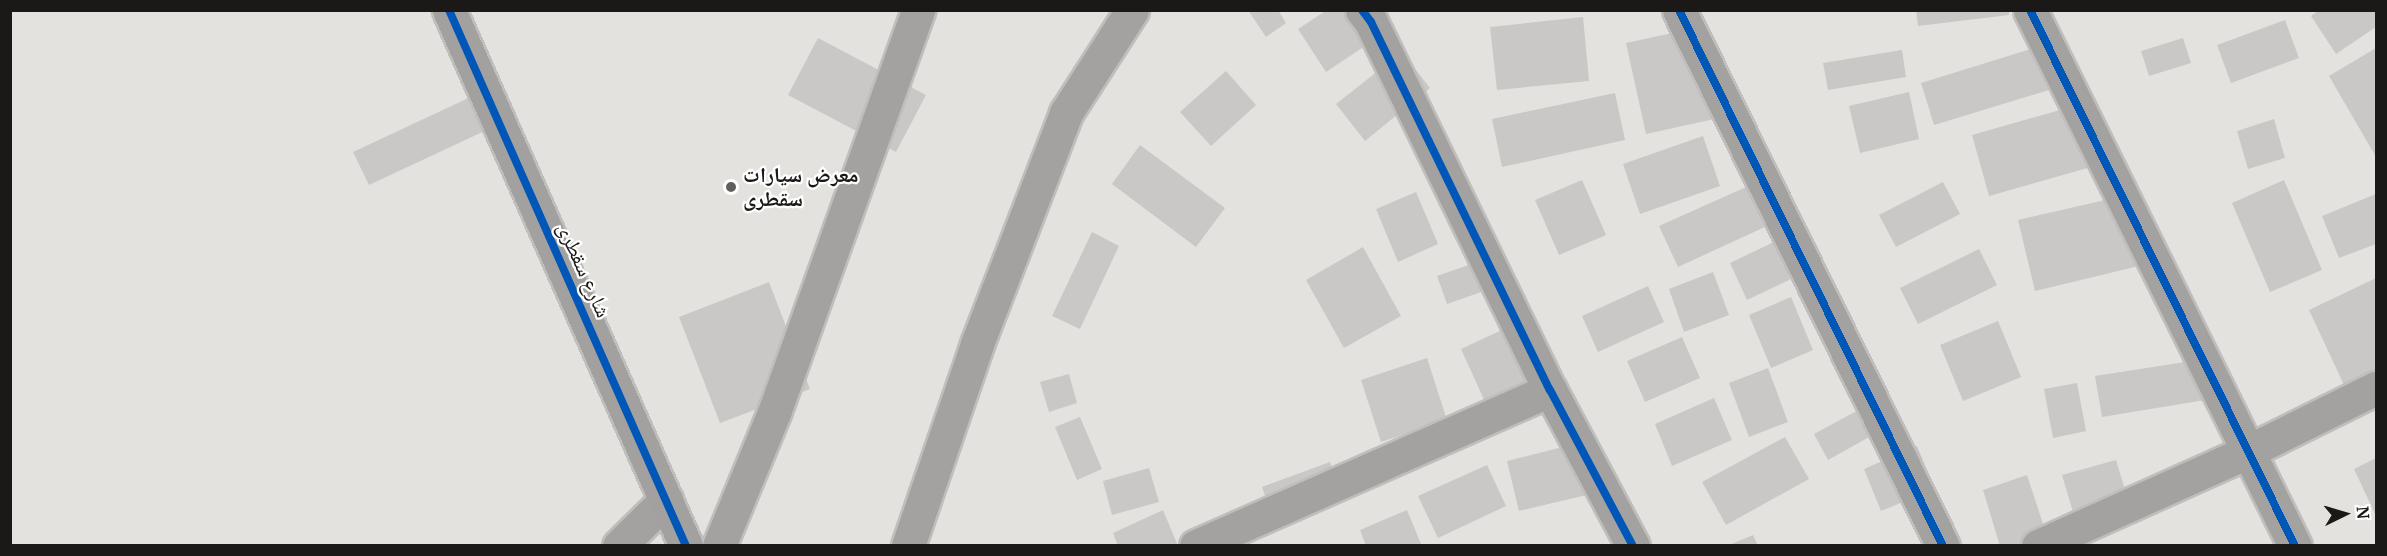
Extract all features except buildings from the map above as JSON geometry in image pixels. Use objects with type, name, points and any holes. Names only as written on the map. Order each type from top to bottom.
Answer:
[{"type":"street","name":"شارع سقطرى","points":[[449,10],[686,546]]},
{"type":"street","points":[[719,546],[775,410],[918,10]]},
{"type":"street","points":[[908,546],[977,344],[1065,113],[1132,10]]},
{"type":"street","points":[[1679,10],[1943,546]]},
{"type":"street","points":[[2030,10],[2295,546]]},
{"type":"street","points":[[1375,14],[1550,390],[1633,546]]},
{"type":"street","points":[[2038,546],[2247,452],[2376,388]]},
{"type":"street","points":[[1196,546],[1550,390]]},
{"type":"street","points":[[620,546],[666,500]]},
{"type":"cycle path","points":[[449,10],[686,546]]},
{"type":"cycle path","points":[[1362,10],[1371,22],[1550,390],[1633,546]]},
{"type":"cycle path","points":[[1679,10],[1943,546]]},
{"type":"cycle path","points":[[2030,10],[2295,546]]},
{"type":"place","name":"معرض سيارات سقطرى","points":[[731,187]]}]
